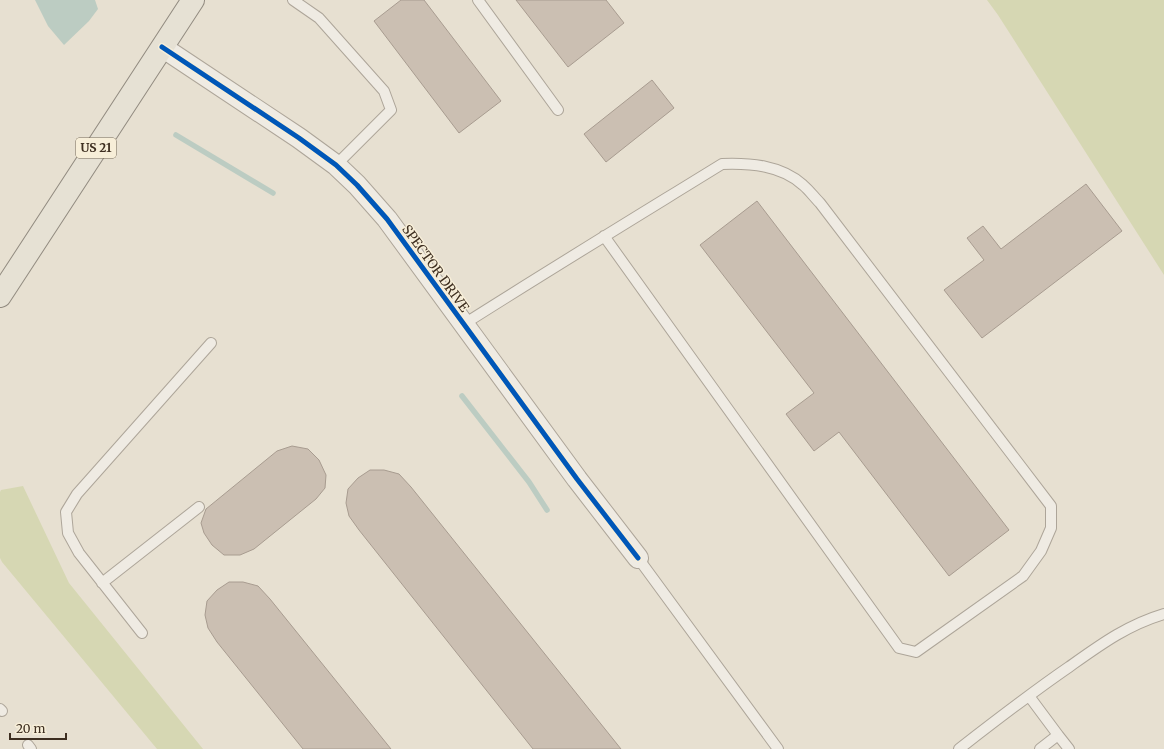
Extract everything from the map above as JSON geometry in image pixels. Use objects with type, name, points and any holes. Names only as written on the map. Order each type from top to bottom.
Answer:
[{"type":"main road","name":"US 21","points":[[0,296],[193,0]]},
{"type":"street","name":"SPECTOR DRIVE","points":[[162,47],[299,138],[336,165],[357,185],[386,219],[577,479],[638,558]]},
{"type":"lane","points":[[293,0],[319,18],[384,91],[391,110],[336,165]]},
{"type":"lane","points":[[478,0],[558,110]]},
{"type":"lane","points":[[464,324],[604,236],[722,164],[741,163],[769,167],[787,174],[802,184],[820,203],[1051,506],[1051,528],[1041,551],[1023,576],[916,652],[899,648],[604,236]]},
{"type":"lane","points":[[142,633],[79,553],[68,533],[66,512],[77,494],[211,344]]},
{"type":"lane","points":[[102,583],[199,507]]},
{"type":"lane","points":[[638,558],[778,749]]},
{"type":"lane","points":[[958,749],[1112,636],[1142,621],[1164,614]]},
{"type":"lane","points":[[1029,696],[1069,749]]},
{"type":"lane","points":[[1040,749],[1058,735]]},
{"type":"green space","points":[[987,0],[1164,0],[1164,275],[998,15]]},
{"type":"green space","points":[[23,486],[69,583],[203,749],[157,749],[2,562],[0,558],[0,492],[1,490]]},
{"type":"shaded area","points":[[35,0],[95,0],[98,9],[89,21],[64,45],[48,26]]},
{"type":"building","points":[[401,0],[424,0],[501,101],[459,133],[374,21]]},
{"type":"building","points":[[516,0],[606,0],[624,23],[568,67]]},
{"type":"building","points":[[652,80],[674,108],[606,162],[584,134]]},
{"type":"building","points":[[1086,184],[1122,231],[982,338],[944,290],[984,260],[967,238],[983,226],[1001,249]]},
{"type":"building","points":[[757,201],[1009,530],[949,576],[839,432],[814,451],[786,414],[814,393],[700,245]]},
{"type":"building","points":[[292,446],[308,449],[319,460],[326,475],[325,488],[316,499],[254,549],[240,555],[224,555],[212,545],[204,533],[201,523],[206,509],[277,451]]},
{"type":"building","points":[[370,470],[384,470],[399,474],[411,487],[621,749],[533,749],[349,516],[346,503],[348,489],[358,478]]},
{"type":"building","points":[[229,582],[243,582],[258,586],[391,749],[303,749],[217,642],[208,628],[205,615],[207,601],[217,590]]},
{"type":"waterway","points":[[176,135],[273,193]]},
{"type":"waterway","points":[[462,396],[529,482],[547,510]]},
{"type":"cycle path","points":[[162,47],[299,138],[336,165],[357,185],[387,219],[577,479],[638,558]]}]
